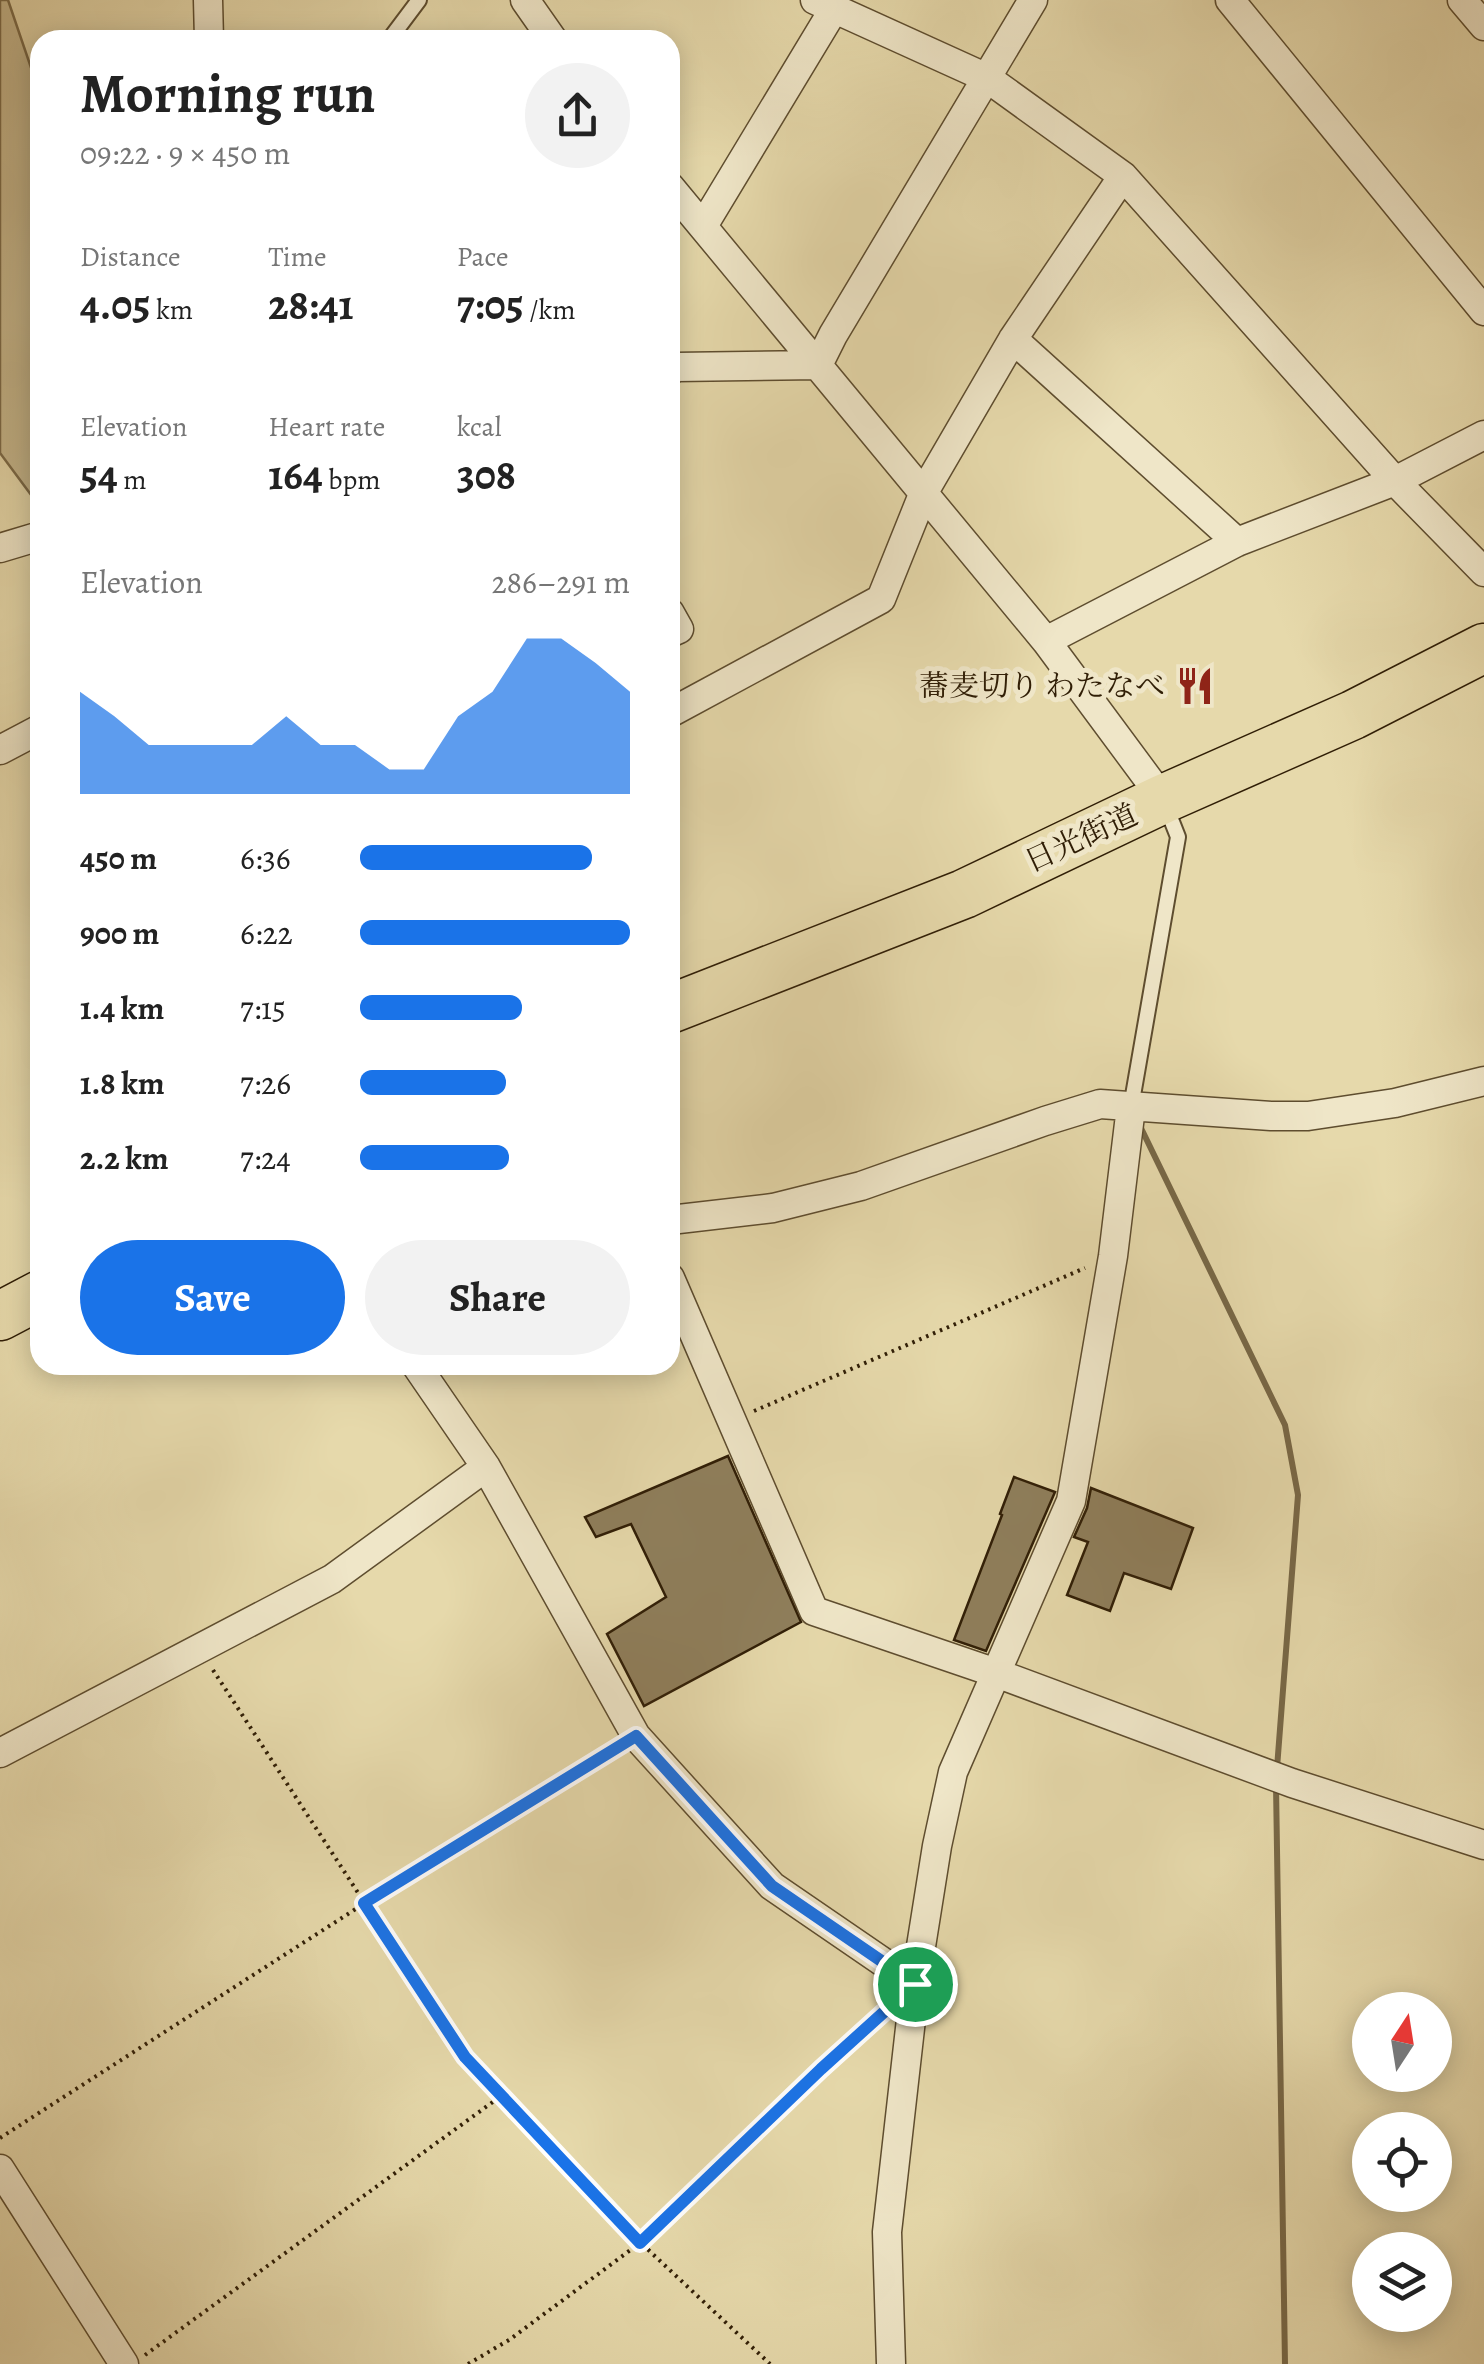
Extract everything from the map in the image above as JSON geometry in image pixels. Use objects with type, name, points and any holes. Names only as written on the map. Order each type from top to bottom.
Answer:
[{"type":"highway","name":"日光街道","points":[[680,1005],[964,894],[1353,714],[1484,648]]},
{"type":"highway","points":[[0,1316],[30,1300]]},
{"type":"street","points":[[208,0],[209,30]]},
{"type":"street","points":[[526,0],[546,30]]},
{"type":"street","points":[[818,365],[1033,0]]},
{"type":"street","points":[[1230,0],[1484,311]]},
{"type":"street","points":[[1462,0],[1484,26]]},
{"type":"street","points":[[703,226],[825,4],[987,78],[1123,176],[1394,481],[1484,572]]},
{"type":"street","points":[[680,707],[881,599],[924,492],[1014,339],[1123,176]]},
{"type":"street","points":[[680,199],[1046,641],[1164,799]]},
{"type":"street","points":[[1014,339],[1238,542]]},
{"type":"street","points":[[680,367],[818,365]]},
{"type":"street","points":[[1046,641],[1238,542],[1394,481],[1484,435]]},
{"type":"street","points":[[0,548],[30,539]]},
{"type":"street","points":[[0,750],[30,734]]},
{"type":"street","points":[[680,1219],[774,1208],[861,1186],[1100,1104],[1308,1116],[1395,1103],[1484,1082]]},
{"type":"street","points":[[890,2364],[887,2232],[915,1984],[937,1846],[954,1772],[1072,1501],[1112,1256],[1131,1107]]},
{"type":"street","points":[[680,1301],[814,1611],[1292,1783],[1484,1845]]},
{"type":"street","points":[[423,1375],[486,1467],[636,1736],[772,1886],[915,1984]]},
{"type":"street","points":[[0,1753],[332,1579],[486,1467]]},
{"type":"street","points":[[0,2169],[124,2364]]},
{"type":"lane","points":[[396,30],[418,0]]},
{"type":"lane","points":[[1131,1107],[1178,837],[1164,799]]},
{"type":"path","points":[[732,1420],[1112,1256]]},
{"type":"path","points":[[199,1648],[465,2057],[640,2243],[770,2364]]},
{"type":"path","points":[[0,2138],[364,1903],[636,1736]]},
{"type":"path","points":[[468,2364],[509,2340],[640,2243],[915,1984]]},
{"type":"path","points":[[134,2364],[502,2096]]},
{"type":"shaded area","points":[[0,0],[8,0],[30,65],[30,494],[0,453]]},
{"type":"building","points":[[728,1456],[801,1622],[644,1706],[607,1634],[666,1597],[631,1524],[596,1537],[585,1517]]},
{"type":"building","points":[[1014,1477],[1055,1492],[986,1651],[954,1640]]},
{"type":"building","points":[[1091,1488],[1193,1528],[1171,1589],[1124,1573],[1110,1611],[1067,1595],[1088,1542],[1074,1537]]},
{"type":"waterway","points":[[1140,1126],[1285,1425],[1298,1495],[1277,1768]]},
{"type":"waterway","points":[[1276,1785],[1285,2364]]},
{"type":"place","name":"蕎麦切り わたなべ","points":[[1195,686]]},
{"type":"route","points":[[636,1736],[772,1886],[915,1984],[640,2243],[465,2057],[364,1903],[636,1736]]}]
